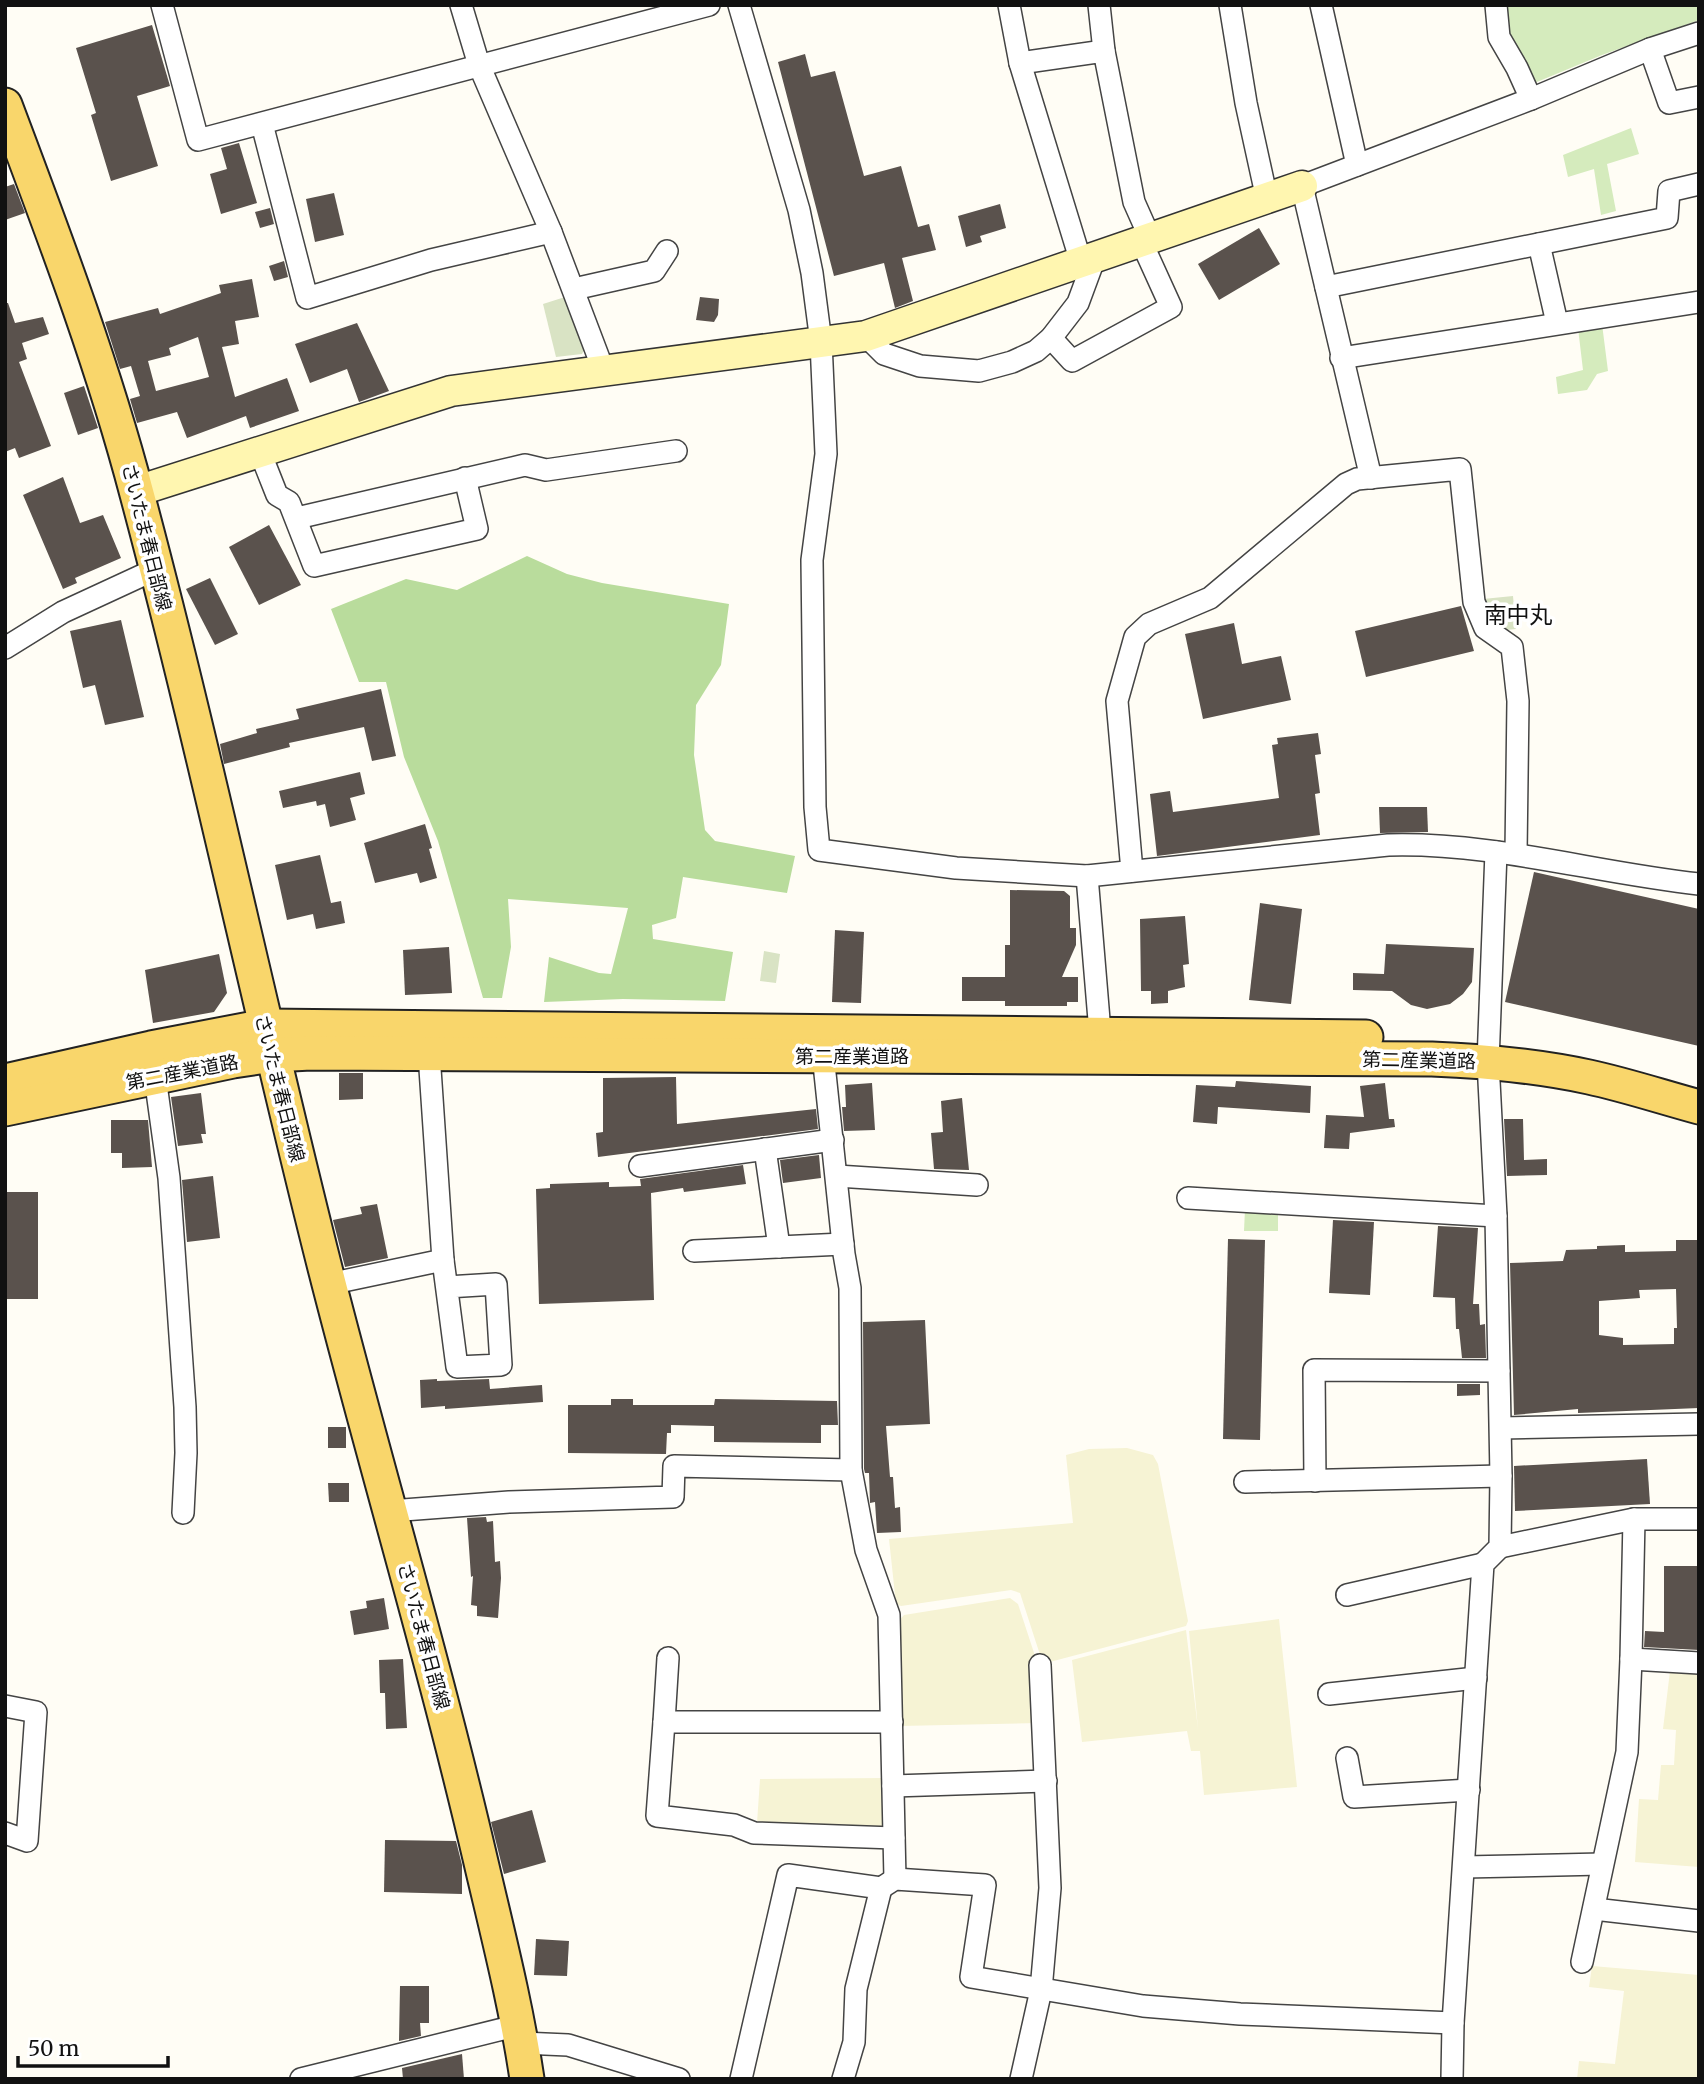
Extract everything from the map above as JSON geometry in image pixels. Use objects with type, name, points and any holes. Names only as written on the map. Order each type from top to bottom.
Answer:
[{"type":"main road","name":"さいたま春日部線","points":[[5,105],[76,292],[137,492],[329,1284],[447,1721],[520,2034],[527,2079]]},
{"type":"main road","name":"第二産業道路","points":[[5,1080],[151,1048],[269,1041],[415,1026],[822,1044]]},
{"type":"main road","name":"第二産業道路","points":[[5,1109],[155,1077],[269,1041],[429,1054],[822,1044],[1101,1046],[1435,1038],[1699,1107]]},
{"type":"main road","name":"第二産業道路","points":[[1488,1051],[1595,1056],[1699,1084]]},
{"type":"street","points":[[162,5],[198,140],[709,5]]},
{"type":"street","points":[[461,5],[480,65],[551,232],[603,369]]},
{"type":"street","points":[[739,5],[799,210],[813,273],[821,342],[826,454],[812,560],[814,807],[819,850],[956,868],[1087,876],[1388,845],[1424,844],[1506,852],[1699,884]]},
{"type":"street","points":[[866,336],[884,354],[919,366],[979,371],[1012,362],[1036,351],[1051,338],[1078,303],[1088,260],[1020,63],[1009,5]]},
{"type":"street","points":[[1051,338],[1072,361],[1171,307],[1145,240],[1134,202],[1104,51],[1099,5]]},
{"type":"street","points":[[1230,5],[1246,103],[1267,199]]},
{"type":"street","points":[[1321,5],[1357,165]]},
{"type":"street","points":[[1496,5],[1499,37],[1531,99]]},
{"type":"street","points":[[137,492],[451,391],[866,336],[1267,199],[1531,99],[1650,49],[1699,33]]},
{"type":"street","points":[[1650,49],[1669,103],[1699,97]]},
{"type":"street","points":[[1020,63],[1104,51]]},
{"type":"street","points":[[262,124],[307,298],[431,260],[551,232]]},
{"type":"street","points":[[1325,287],[1667,218],[1669,191],[1699,184]]},
{"type":"street","points":[[1302,186],[1371,478]]},
{"type":"street","points":[[1539,244],[1556,323]]},
{"type":"street","points":[[574,289],[654,271],[667,251]]},
{"type":"street","points":[[1341,358],[1699,302]]},
{"type":"street","points":[[297,518],[525,465],[546,470],[676,451]]},
{"type":"street","points":[[260,452],[277,495],[289,502],[297,518],[314,566],[477,529],[466,478]]},
{"type":"street","points":[[1132,871],[1117,701],[1135,637],[1149,624],[1210,598],[1346,484],[1357,479],[1460,468],[1474,602],[1485,628],[1512,647],[1518,701],[1488,1051],[1496,1216],[1502,1476],[1500,1547]]},
{"type":"street","points":[[5,648],[63,612],[156,569]]},
{"type":"street","points":[[1087,876],[1101,1046]]},
{"type":"street","points":[[822,1044],[850,1288],[851,1470],[866,1550],[889,1615],[892,1722],[894,1838],[888,1884],[856,1989],[854,2042],[843,2079]]},
{"type":"street","points":[[429,1054],[447,1287]]},
{"type":"street","points":[[155,1077],[169,1178],[185,1407],[183,1513]]},
{"type":"street","points":[[640,1166],[833,1140]]},
{"type":"street","points":[[765,1149],[779,1247]]},
{"type":"street","points":[[837,1176],[976,1185]]},
{"type":"street","points":[[1188,1198],[1496,1216]]},
{"type":"street","points":[[694,1251],[843,1244]]},
{"type":"street","points":[[329,1284],[443,1260]]},
{"type":"street","points":[[1315,1481],[1314,1370],[1499,1371]]},
{"type":"street","points":[[1501,1428],[1699,1423]]},
{"type":"street","points":[[390,1511],[509,1502],[673,1497],[674,1466],[851,1470]]},
{"type":"street","points":[[1245,1482],[1502,1476]]},
{"type":"street","points":[[1582,1962],[1627,1752],[1634,1519]]},
{"type":"street","points":[[1347,1595],[1483,1564],[1500,1547],[1634,1519],[1699,1519]]},
{"type":"street","points":[[1452,2079],[1483,1564]]},
{"type":"street","points":[[668,1658],[657,1816],[734,1825],[754,1833],[894,1838]]},
{"type":"street","points":[[1631,1659],[1699,1663]]},
{"type":"street","points":[[1021,2079],[1041,1990],[1050,1888],[1040,1665]]},
{"type":"street","points":[[1329,1694],[1476,1678]]},
{"type":"street","points":[[5,1706],[36,1712],[27,1840],[5,1833]]},
{"type":"street","points":[[664,1722],[892,1722]]},
{"type":"street","points":[[1347,1758],[1354,1797],[1469,1790]]},
{"type":"street","points":[[893,1786],[1046,1780]]},
{"type":"street","points":[[1464,1867],[1602,1864]]},
{"type":"street","points":[[741,2079],[788,1875],[888,1884],[985,1885],[971,1977],[1143,2006],[1240,2014],[1454,2023]]},
{"type":"street","points":[[1594,1909],[1699,1920]]},
{"type":"street","points":[[301,2079],[520,2034],[568,2045],[679,2079]]},
{"type":"shaded area","points":[[1127,1448],[1153,1455],[1158,1464],[1188,1621],[1186,1626],[1046,1663],[1042,1661],[1020,1593],[1011,1590],[901,1606],[896,1604],[889,1539],[1073,1523],[1066,1455],[1089,1449]]},
{"type":"shaded area","points":[[1010,1598],[1018,1604],[1037,1662],[1038,1723],[900,1726],[897,1623],[904,1615]]},
{"type":"shaded area","points":[[1279,1619],[1297,1787],[1204,1795],[1200,1751],[1191,1751],[1187,1731],[1082,1742],[1072,1660],[1186,1630],[1198,1729],[1189,1631]]},
{"type":"shaded area","points":[[1670,1671],[1699,1674],[1699,1867],[1635,1862],[1639,1799],[1658,1800],[1661,1765],[1674,1765],[1676,1730],[1663,1729]]},
{"type":"shaded area","points":[[885,1778],[888,1829],[757,1823],[760,1779]]},
{"type":"shaded area","points":[[1592,1966],[1699,1975],[1699,2079],[1577,2079],[1579,2061],[1615,2064],[1624,1991],[1589,1987]]},
{"type":"green space","points":[[1503,5],[1699,5],[1699,20],[1532,84],[1507,35]]},
{"type":"green space","points":[[1631,128],[1639,154],[1607,164],[1616,211],[1601,215],[1594,169],[1568,177],[1563,155]]},
{"type":"green space","points":[[565,297],[585,348],[582,354],[556,357],[543,304]]},
{"type":"green space","points":[[1602,324],[1608,371],[1597,374],[1587,390],[1558,394],[1556,377],[1583,370],[1578,328]]},
{"type":"green space","points":[[527,556],[567,574],[602,583],[729,604],[721,665],[696,705],[694,755],[705,830],[715,841],[795,856],[787,893],[683,877],[676,918],[652,925],[653,939],[733,952],[725,1001],[623,999],[544,1002],[549,957],[599,973],[611,974],[628,908],[508,899],[511,947],[502,998],[483,998],[438,841],[404,757],[386,682],[359,682],[331,609],[406,579],[457,590]]},
{"type":"green space","points":[[1513,596],[1516,629],[1506,630],[1490,616],[1483,599]]},
{"type":"green space","points":[[764,951],[780,954],[776,983],[760,981]]},
{"type":"green space","points":[[1245,1209],[1278,1210],[1278,1231],[1244,1231]]},
{"type":"building","points":[[152,25],[170,86],[137,96],[158,166],[111,181],[91,115],[96,113],[76,48]]},
{"type":"building","points":[[805,54],[811,77],[835,71],[864,176],[901,166],[918,227],[929,224],[936,250],[902,258],[913,301],[895,308],[884,263],[834,276],[778,62]]},
{"type":"building","points":[[239,143],[257,203],[221,214],[210,174],[227,169],[221,148]]},
{"type":"building","points":[[14,184],[25,213],[5,220],[5,187]]},
{"type":"building","points":[[334,193],[344,235],[315,242],[306,199]]},
{"type":"building","points":[[1000,204],[1006,228],[980,236],[982,242],[966,247],[958,216]]},
{"type":"building","points":[[270,208],[274,224],[260,228],[255,212]]},
{"type":"building","points":[[1259,228],[1280,264],[1219,300],[1198,264]]},
{"type":"building","points":[[284,261],[288,277],[274,281],[269,266]]},
{"type":"building","points":[[252,279],[259,317],[235,321],[239,344],[222,347],[235,397],[287,378],[299,411],[250,428],[246,416],[187,438],[177,412],[137,423],[130,399],[140,396],[131,366],[120,369],[105,322],[158,308],[160,314],[221,293],[219,285]],"holes":[[[198,337],[209,377],[156,391],[148,361],[171,355],[169,348]]]},
{"type":"building","points":[[700,297],[719,299],[718,315],[714,322],[696,320]]},
{"type":"building","points":[[5,303],[8,303],[15,323],[43,317],[49,334],[22,343],[27,359],[19,362],[51,446],[19,458],[15,448],[5,452]]},
{"type":"building","points":[[357,323],[389,391],[359,402],[347,369],[310,383],[295,344]]},
{"type":"building","points":[[84,386],[98,428],[78,435],[64,393]]},
{"type":"building","points":[[63,477],[80,523],[103,515],[121,558],[75,578],[77,583],[63,589],[23,495]]},
{"type":"building","points":[[269,525],[301,585],[259,605],[229,547]]},
{"type":"building","points":[[210,578],[238,634],[215,645],[186,589]]},
{"type":"building","points":[[1461,606],[1474,651],[1366,677],[1355,631]]},
{"type":"building","points":[[121,620],[144,717],[105,725],[95,685],[83,688],[70,631]]},
{"type":"building","points":[[1234,623],[1242,664],[1281,656],[1291,700],[1203,719],[1185,634]]},
{"type":"building","points":[[381,689],[396,756],[372,761],[364,727],[289,743],[290,747],[224,764],[220,744],[257,733],[256,729],[299,719],[296,709]]},
{"type":"building","points":[[1318,733],[1321,754],[1315,755],[1320,793],[1315,794],[1320,835],[1157,856],[1150,794],[1170,791],[1173,812],[1279,798],[1272,745],[1278,744],[1277,738]]},
{"type":"building","points":[[360,772],[365,794],[350,798],[356,820],[330,827],[325,804],[317,806],[316,801],[283,808],[279,791]]},
{"type":"building","points":[[1379,807],[1427,807],[1428,832],[1380,833]]},
{"type":"building","points":[[425,824],[437,878],[420,883],[417,873],[375,883],[364,843]]},
{"type":"building","points":[[320,855],[331,903],[341,901],[345,923],[316,929],[313,914],[287,920],[275,865]]},
{"type":"building","points":[[1534,872],[1699,909],[1699,1046],[1505,1002]]},
{"type":"building","points":[[1010,890],[1064,891],[1070,896],[1070,928],[1076,928],[1076,945],[1062,977],[1078,977],[1078,1002],[1067,1002],[1067,1006],[1005,1006],[1005,1001],[962,1001],[962,977],[1005,977],[1005,945],[1010,945]]},
{"type":"building","points":[[1260,903],[1302,909],[1291,1004],[1249,1000]]},
{"type":"building","points":[[1185,916],[1189,964],[1183,965],[1185,987],[1168,991],[1168,1003],[1151,1004],[1151,991],[1141,991],[1140,919]]},
{"type":"building","points":[[835,930],[864,932],[861,1003],[832,1002]]},
{"type":"building","points":[[1386,944],[1474,948],[1472,982],[1463,994],[1450,1004],[1427,1009],[1411,1005],[1392,991],[1353,990],[1353,973],[1384,974]]},
{"type":"building","points":[[449,947],[452,993],[405,995],[403,950]]},
{"type":"building","points":[[219,954],[227,993],[214,1012],[153,1023],[145,970]]},
{"type":"building","points":[[339,1073],[363,1073],[363,1099],[339,1100]]},
{"type":"building","points":[[676,1077],[677,1124],[816,1109],[818,1129],[598,1157],[596,1133],[603,1132],[603,1078]]},
{"type":"building","points":[[1236,1081],[1311,1086],[1310,1113],[1218,1107],[1217,1124],[1193,1122],[1196,1085],[1235,1087]]},
{"type":"building","points":[[872,1083],[875,1130],[844,1131],[842,1107],[846,1107],[845,1085]]},
{"type":"building","points":[[1385,1083],[1389,1119],[1394,1119],[1395,1127],[1350,1133],[1349,1149],[1324,1148],[1326,1115],[1364,1117],[1360,1086]]},
{"type":"building","points":[[201,1093],[206,1134],[201,1134],[203,1143],[178,1146],[171,1097]]},
{"type":"building","points":[[962,1098],[969,1170],[934,1169],[931,1133],[943,1132],[941,1101]]},
{"type":"building","points":[[1504,1119],[1523,1119],[1524,1160],[1547,1159],[1547,1175],[1507,1176]]},
{"type":"building","points":[[111,1120],[148,1120],[152,1167],[122,1168],[122,1153],[111,1153]]},
{"type":"building","points":[[819,1155],[821,1178],[783,1183],[780,1160]]},
{"type":"building","points":[[743,1165],[746,1184],[684,1192],[683,1188],[651,1193],[654,1300],[539,1304],[536,1189],[550,1188],[550,1184],[609,1182],[609,1187],[641,1186],[640,1179]]},
{"type":"building","points":[[213,1176],[220,1238],[187,1242],[182,1180]]},
{"type":"building","points":[[5,1192],[38,1192],[38,1299],[5,1299]]},
{"type":"building","points":[[377,1204],[388,1258],[345,1267],[333,1220],[362,1214],[360,1207]]},
{"type":"building","points":[[1333,1220],[1374,1222],[1370,1295],[1329,1293]]},
{"type":"building","points":[[1438,1226],[1478,1228],[1473,1304],[1479,1304],[1480,1325],[1485,1324],[1486,1358],[1462,1358],[1459,1329],[1456,1329],[1455,1298],[1433,1297]]},
{"type":"building","points":[[1228,1239],[1265,1240],[1260,1440],[1223,1439]]},
{"type":"building","points":[[1676,1240],[1699,1240],[1699,1408],[1578,1413],[1578,1409],[1514,1415],[1510,1263],[1563,1261],[1566,1250],[1597,1249],[1597,1246],[1625,1245],[1625,1252],[1676,1251]],"holes":[[[1676,1289],[1677,1328],[1674,1328],[1674,1344],[1623,1345],[1623,1338],[1599,1335],[1599,1301],[1640,1298],[1639,1290]]]},
{"type":"building","points":[[925,1320],[930,1424],[886,1426],[890,1477],[893,1477],[895,1508],[900,1507],[901,1532],[877,1533],[875,1502],[870,1503],[869,1473],[865,1473],[864,1469],[863,1322]]},
{"type":"building","points":[[489,1379],[490,1389],[542,1385],[543,1402],[445,1409],[445,1406],[421,1408],[420,1380]]},
{"type":"building","points":[[1457,1384],[1480,1384],[1480,1395],[1457,1396]]},
{"type":"building","points":[[611,1399],[633,1399],[633,1405],[714,1405],[715,1399],[837,1401],[838,1425],[821,1425],[821,1443],[714,1442],[714,1426],[671,1425],[671,1433],[667,1433],[666,1454],[568,1453],[568,1405],[611,1405]]},
{"type":"building","points":[[328,1427],[346,1427],[346,1448],[328,1448]]},
{"type":"building","points":[[1647,1459],[1650,1504],[1515,1511],[1514,1466]]},
{"type":"building","points":[[328,1483],[349,1483],[349,1502],[329,1502]]},
{"type":"building","points":[[486,1517],[487,1522],[493,1521],[495,1562],[500,1561],[498,1618],[477,1616],[477,1606],[471,1605],[473,1576],[471,1577],[467,1518]]},
{"type":"building","points":[[1664,1566],[1699,1566],[1699,1650],[1644,1647],[1645,1631],[1664,1632]]},
{"type":"building","points":[[384,1598],[389,1629],[354,1635],[350,1611],[367,1608],[366,1601]]},
{"type":"building","points":[[403,1659],[407,1728],[386,1729],[385,1693],[380,1693],[379,1660]]},
{"type":"building","points":[[532,1810],[546,1862],[504,1874],[491,1822]]},
{"type":"building","points":[[385,1840],[456,1841],[462,1865],[462,1894],[384,1892]]},
{"type":"building","points":[[536,1939],[569,1941],[567,1976],[534,1975]]},
{"type":"building","points":[[400,1986],[429,1986],[429,2023],[420,2023],[421,2036],[399,2041]]},
{"type":"building","points":[[462,2054],[464,2079],[403,2079],[402,2068]]},
{"type":"district","name":"南中丸","points":[[1518,615]]}]
